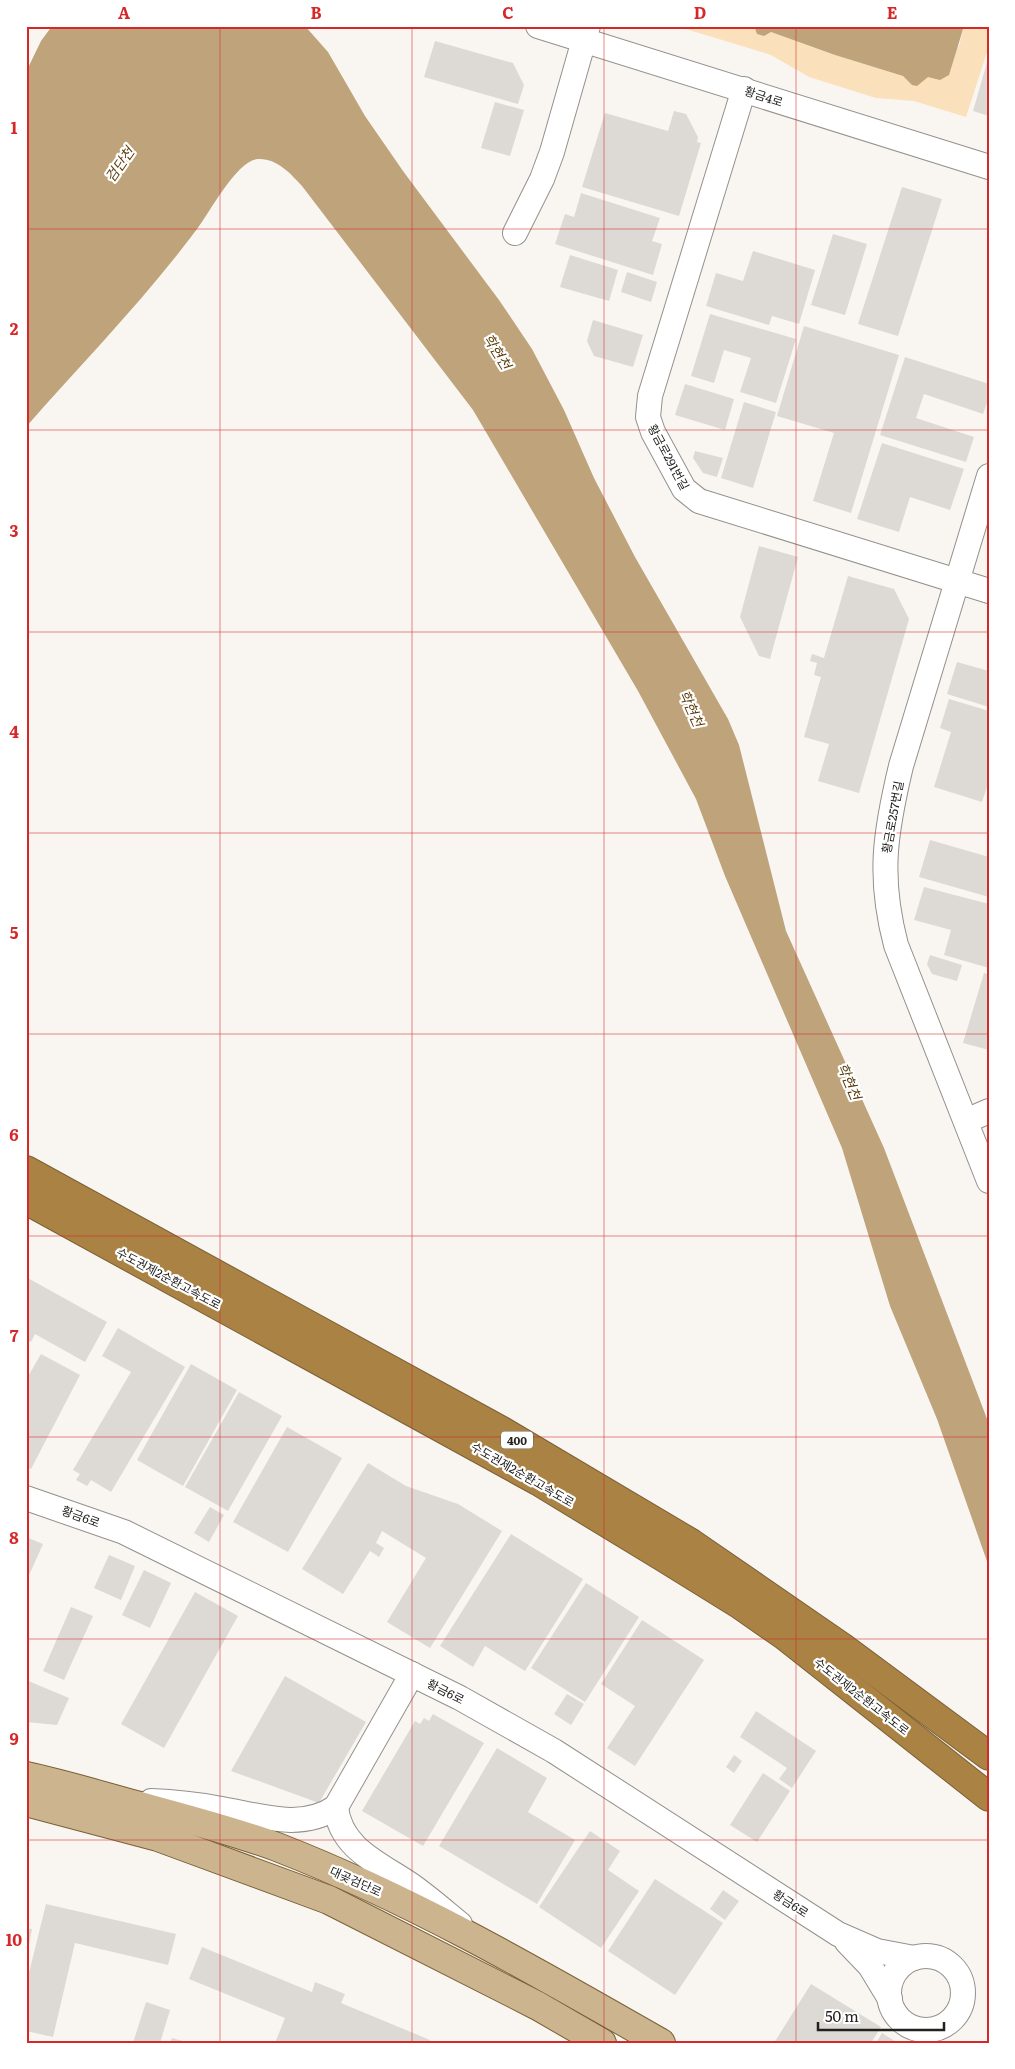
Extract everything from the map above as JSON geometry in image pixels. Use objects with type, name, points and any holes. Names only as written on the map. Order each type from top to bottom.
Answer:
[{"type":"highway","name":"수도권제2순환고속도로","points":[[26,1170],[502,1431],[667,1528],[788,1608],[986,1753]]},
{"type":"highway","name":"수도권제2순환고속도로","points":[[26,1200],[529,1476],[739,1604],[785,1636],[989,1797]]},
{"type":"main road","name":"대곶검단로","points":[[26,1776],[199,1822],[276,1847],[394,1898],[484,1945],[661,2043]]},
{"type":"main road","points":[[26,1802],[158,1837],[329,1900],[530,2002],[602,2043]]},
{"type":"street","name":"황금4로","points":[[538,26],[586,33],[744,89],[989,168]]},
{"type":"street","points":[[514,233],[542,179],[552,152],[586,33]]},
{"type":"street","name":"황금로291번길","points":[[744,89],[650,396],[648,417],[653,432],[684,489],[699,501],[989,591]]},
{"type":"street","name":"황금로257번길","points":[[989,476],[902,766],[890,814],[884,869],[888,916],[896,945],[989,1181]]},
{"type":"street","points":[[966,1121],[989,1112]]},
{"type":"street","name":"황금6로","points":[[26,1498],[124,1532],[468,1702],[554,1751],[838,1934]]},
{"type":"street","points":[[110,1798],[196,1805],[288,1820],[315,1818],[336,1807],[412,1674]]},
{"type":"street","points":[[336,1807],[337,1819],[343,1832],[359,1850],[426,1896],[484,1945]]},
{"type":"street","points":[[838,1934],[878,1951],[914,1958],[929,1956],[942,1960],[952,1967],[960,1977],[963,1989],[962,2002],[957,2014],[948,2023],[937,2029],[924,2030],[912,2027],[901,2020],[893,2010],[890,1999],[870,1966],[838,1934]]},
{"type":"street","points":[[890,1999],[893,1978],[901,1965],[914,1958]]},
{"type":"shaded area","points":[[676,26],[754,26],[757,34],[764,36],[771,32],[835,55],[903,76],[912,85],[959,46],[964,26],[989,26],[989,46],[966,117],[914,101],[876,98],[809,77],[771,55]]},
{"type":"water","points":[[52,26],[305,26],[328,52],[365,116],[403,171],[499,300],[532,349],[564,410],[594,478],[635,557],[728,719],[739,745],[786,931],[884,1148],[989,1424],[989,1567],[937,1419],[890,1306],[842,1148],[725,876],[696,799],[638,691],[473,410],[302,186],[283,168],[265,159],[250,162],[241,168],[224,188],[177,255],[26,427],[26,72],[41,41]]},
{"type":"water","points":[[754,26],[964,26],[949,75],[940,80],[928,77],[917,86],[912,85],[903,76],[835,55],[771,32],[764,36],[757,34]]},
{"type":"building","points":[[435,41],[513,63],[524,85],[518,104],[424,77]]},
{"type":"building","points":[[989,59],[989,116],[973,111]]},
{"type":"building","points":[[495,102],[524,110],[510,156],[481,148]]},
{"type":"building","points":[[674,111],[686,114],[698,137],[697,142],[701,143],[679,216],[582,187],[605,113],[668,131]]},
{"type":"building","points":[[902,187],[942,199],[898,336],[858,324]]},
{"type":"building","points":[[581,193],[660,218],[652,241],[662,244],[653,275],[555,244],[565,214],[574,217]]},
{"type":"building","points":[[833,234],[867,244],[845,315],[811,305]]},
{"type":"building","points":[[753,251],[815,270],[799,324],[772,316],[769,325],[706,306],[716,273],[743,281]]},
{"type":"building","points":[[570,255],[618,270],[609,301],[560,287]]},
{"type":"building","points":[[627,272],[657,282],[651,302],[621,292]]},
{"type":"building","points":[[710,314],[796,339],[776,403],[740,392],[751,358],[724,350],[714,383],[691,376]]},
{"type":"building","points":[[593,320],[643,335],[633,367],[594,356],[587,341]]},
{"type":"building","points":[[804,326],[899,355],[851,513],[813,501],[834,433],[777,416]]},
{"type":"building","points":[[905,357],[989,384],[989,397],[983,414],[924,394],[916,418],[974,437],[966,462],[880,435]]},
{"type":"building","points":[[685,384],[734,399],[725,430],[675,415]]},
{"type":"building","points":[[744,402],[776,412],[753,488],[721,478]]},
{"type":"building","points":[[882,443],[964,469],[950,510],[910,497],[899,532],[857,519]]},
{"type":"building","points":[[695,451],[723,458],[717,477],[703,473],[693,458]]},
{"type":"building","points":[[759,546],[798,557],[770,659],[759,656],[740,617]]},
{"type":"building","points":[[848,576],[894,589],[909,619],[859,793],[818,781],[829,744],[804,737],[821,677],[814,675],[817,663],[810,661],[812,654],[824,658]]},
{"type":"building","points":[[957,662],[989,671],[989,707],[947,694]]},
{"type":"building","points":[[949,699],[989,711],[989,781],[982,802],[934,787],[951,732],[940,728]]},
{"type":"building","points":[[930,840],[989,857],[989,897],[919,877]]},
{"type":"building","points":[[924,887],[989,904],[989,968],[944,955],[951,930],[914,920]]},
{"type":"building","points":[[930,955],[962,965],[957,981],[932,974],[927,964]]},
{"type":"building","points":[[984,973],[989,975],[989,1050],[963,1043]]},
{"type":"building","points":[[26,1277],[107,1322],[85,1362],[35,1334],[31,1342],[26,1340]]},
{"type":"building","points":[[118,1328],[185,1367],[111,1492],[91,1480],[87,1486],[76,1480],[80,1474],[73,1470],[131,1372],[102,1356]]},
{"type":"building","points":[[41,1354],[80,1375],[31,1469],[26,1467],[26,1380]]},
{"type":"building","points":[[191,1364],[237,1390],[183,1486],[137,1460]]},
{"type":"building","points":[[239,1392],[282,1416],[228,1511],[185,1487]]},
{"type":"building","points":[[287,1427],[342,1458],[288,1552],[233,1522]]},
{"type":"building","points":[[368,1463],[406,1486],[458,1504],[502,1531],[430,1648],[387,1622],[426,1558],[382,1531],[376,1543],[384,1548],[379,1557],[370,1551],[343,1594],[302,1569]]},
{"type":"building","points":[[210,1507],[224,1515],[209,1542],[194,1533]]},
{"type":"building","points":[[511,1534],[583,1579],[525,1671],[485,1646],[473,1667],[440,1646]]},
{"type":"building","points":[[26,1537],[43,1544],[26,1582]]},
{"type":"building","points":[[109,1555],[135,1566],[121,1600],[94,1588]]},
{"type":"building","points":[[144,1570],[171,1583],[150,1628],[122,1615]]},
{"type":"building","points":[[586,1583],[639,1617],[585,1702],[531,1668]]},
{"type":"building","points":[[195,1592],[238,1616],[164,1748],[121,1724]]},
{"type":"building","points":[[71,1607],[93,1616],[64,1680],[43,1671]]},
{"type":"building","points":[[642,1620],[704,1660],[635,1766],[607,1748],[635,1706],[601,1684]]},
{"type":"building","points":[[285,1676],[366,1722],[319,1803],[231,1771]]},
{"type":"building","points":[[26,1680],[69,1698],[57,1725],[26,1722]]},
{"type":"building","points":[[567,1694],[584,1704],[571,1725],[554,1714]]},
{"type":"building","points":[[756,1711],[816,1751],[792,1788],[779,1779],[787,1768],[740,1737]]},
{"type":"building","points":[[433,1714],[484,1743],[423,1846],[362,1811],[415,1721],[420,1724],[424,1718],[429,1721]]},
{"type":"building","points":[[497,1748],[547,1778],[528,1812],[575,1840],[537,1904],[439,1846]]},
{"type":"building","points":[[734,1755],[742,1761],[734,1773],[726,1767]]},
{"type":"building","points":[[763,1773],[790,1791],[757,1842],[730,1825]]},
{"type":"building","points":[[590,1831],[620,1851],[608,1870],[639,1891],[601,1948],[539,1907]]},
{"type":"building","points":[[655,1879],[723,1923],[675,1995],[608,1951]]},
{"type":"building","points":[[723,1890],[739,1901],[725,1920],[710,1909]]},
{"type":"building","points":[[46,1904],[176,1934],[168,1965],[75,1943],[53,2037],[26,2031],[26,1985]]},
{"type":"building","points":[[26,1928],[32,1929],[27,1955],[26,1955]]},
{"type":"building","points":[[202,1947],[312,1992],[315,1982],[345,1994],[341,2003],[430,2040],[429,2043],[275,2043],[285,2018],[189,1979]]},
{"type":"building","points":[[811,1984],[881,2027],[871,2043],[774,2043]]},
{"type":"building","points":[[146,2002],[170,2010],[160,2043],[133,2043]]},
{"type":"building","points":[[882,2033],[898,2043],[876,2043]]},
{"type":"building","points":[[172,2038],[186,2042],[186,2043],[170,2043]]},
{"type":"water label","name":"검단천","points":[[119,164]]},
{"type":"water label","name":"학현천","points":[[498,351]]},
{"type":"water label","name":"학현천","points":[[692,708]]},
{"type":"water label","name":"학현천","points":[[850,1081]]}]
